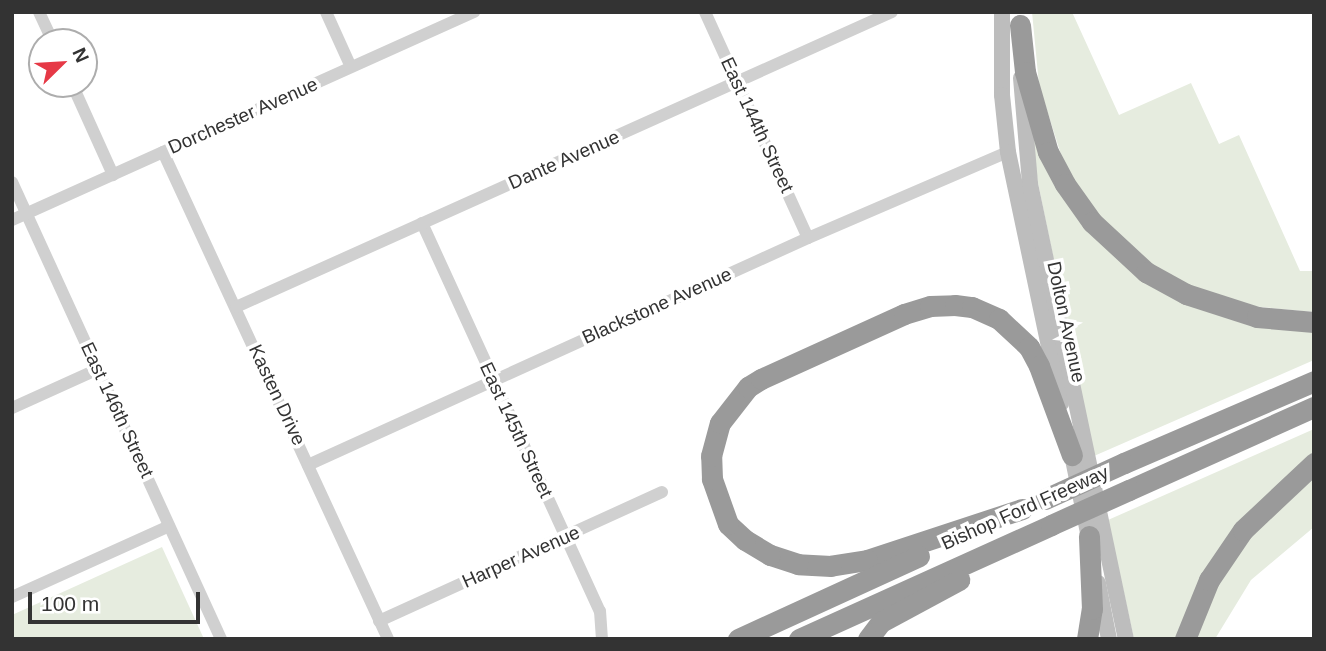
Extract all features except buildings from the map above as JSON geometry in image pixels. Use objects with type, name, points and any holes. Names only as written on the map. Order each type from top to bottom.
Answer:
[{"type":"highway","points":[[1020,19],[1025,72],[1048,152],[1065,184],[1101,231],[1146,272],[1186,294],[1257,317],[1314,322]]},
{"type":"highway","points":[[1022,509],[867,560],[831,566],[798,564],[770,555],[745,540],[728,524],[712,480],[711,456],[720,423],[748,387],[904,314],[930,306],[955,305],[972,307],[999,319],[1029,348],[1039,366],[1072,455]]},
{"type":"highway","name":"Bishop Ford Freeway","points":[[738,639],[1124,463],[1314,381]]},
{"type":"highway","name":"Bishop Ford Freeway","points":[[799,639],[1314,407]]},
{"type":"highway","points":[[1185,639],[1209,580],[1243,530],[1314,463]]},
{"type":"highway","points":[[868,639],[881,622],[999,559],[1042,529]]},
{"type":"highway","points":[[1087,639],[1092,609],[1089,536]]},
{"type":"street","points":[[326,12],[351,67]]},
{"type":"street","name":"Dorchester Avenue","points":[[12,220],[474,12]]},
{"type":"street","name":"East 144th Street","points":[[705,12],[808,238]]},
{"type":"street","name":"Dante Avenue","points":[[236,307],[892,12]]},
{"type":"street","name":"Dolton Avenue","points":[[1002,12],[1002,96],[1009,152],[1109,639]]},
{"type":"street","name":"Dolton Avenue","points":[[1020,19],[1021,105],[1030,184],[1126,639]]},
{"type":"street","points":[[78,98],[113,175]]},
{"type":"street","name":"Kasten Drive","points":[[163,152],[388,639]]},
{"type":"street","name":"Blackstone Avenue","points":[[309,465],[808,238],[1009,152]]},
{"type":"street","name":"East 146th Street","points":[[12,182],[221,639]]},
{"type":"street","name":"East 145th Street","points":[[422,223],[600,611],[602,638]]},
{"type":"street","points":[[12,408],[98,369]]},
{"type":"street","name":"Harper Avenue","points":[[379,621],[662,492]]},
{"type":"street","points":[[12,597],[169,526]]},
{"type":"shaded area","points":[[1032,12],[1072,12],[1119,115],[1191,83],[1219,144],[1239,135],[1300,271],[1314,271],[1314,312],[1239,305],[1190,290],[1147,262],[1109,229],[1081,194],[1063,161],[1039,85]]},
{"type":"shaded area","points":[[1030,127],[1138,275],[1314,329],[1314,360],[1094,456],[1038,183]]},
{"type":"shaded area","points":[[1314,429],[1314,453],[1303,462],[1175,639],[1134,639],[1108,520]]},
{"type":"shaded area","points":[[1314,473],[1314,527],[1251,580],[1215,639],[1192,639],[1214,590],[1256,530]]},
{"type":"shaded area","points":[[162,547],[204,639],[12,639],[12,615]]}]
